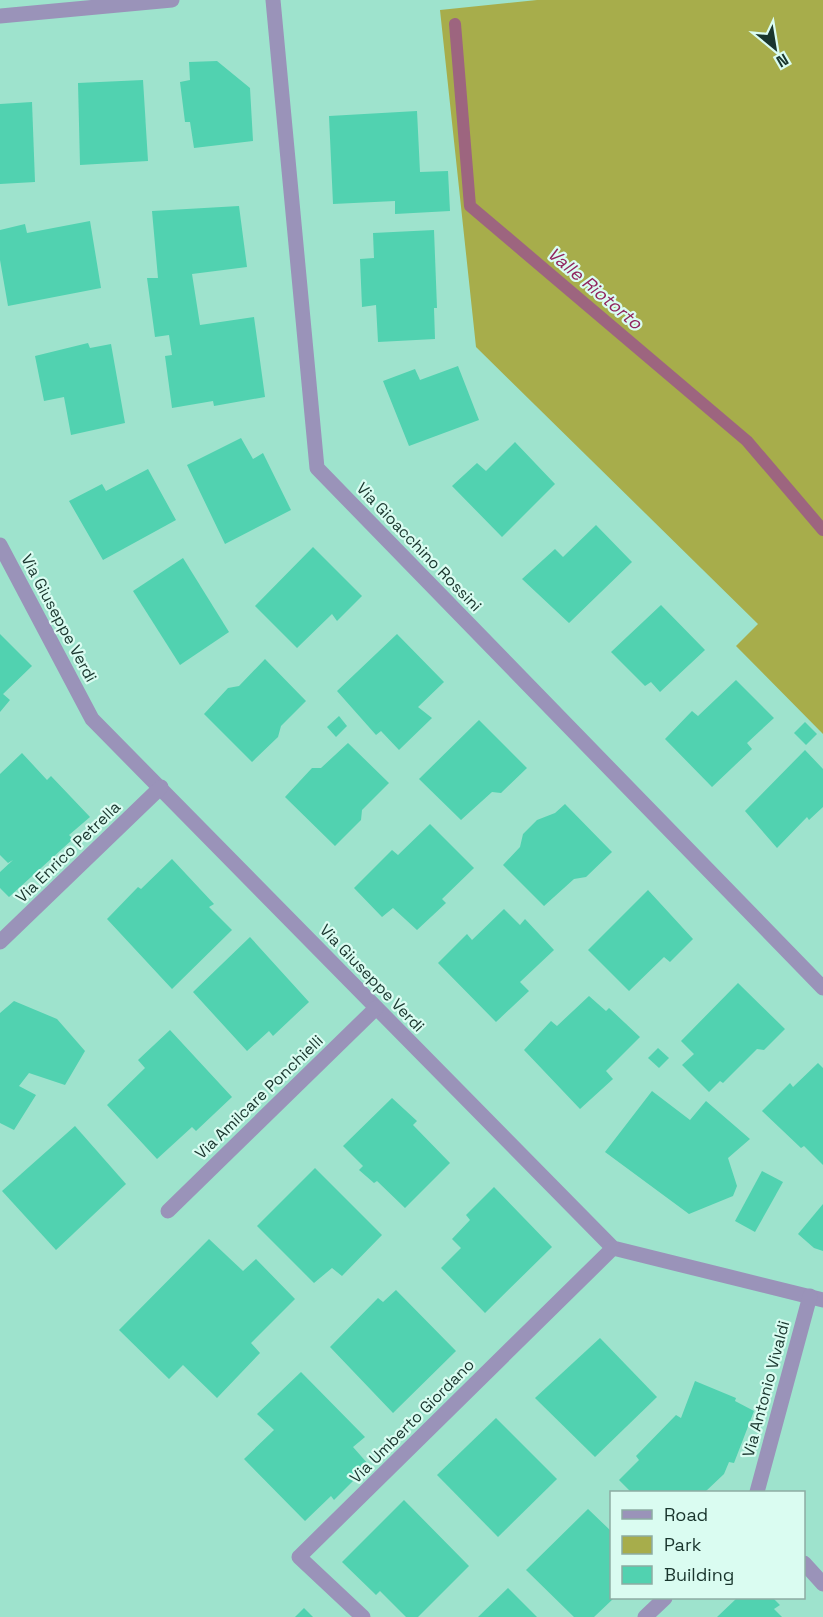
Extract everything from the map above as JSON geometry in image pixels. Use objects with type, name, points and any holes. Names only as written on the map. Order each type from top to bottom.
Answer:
[{"type":"street","points":[[0,16],[121,2],[172,0]]},
{"type":"street","name":"Via Gioacchino Rossini","points":[[273,0],[317,468],[823,988]]},
{"type":"street","name":"Via Giuseppe Verdi","points":[[0,545],[92,719],[613,1248]]},
{"type":"street","name":"Via Enrico Petrella","points":[[0,942],[161,787]]},
{"type":"street","name":"Via Amilcare Ponchielli","points":[[168,1211],[376,1008]]},
{"type":"street","points":[[613,1248],[817,1298]]},
{"type":"street","name":"Via Umberto Giordano","points":[[363,1617],[299,1557],[613,1248]]},
{"type":"street","name":"Via Antonio Vivaldi","points":[[757,1491],[817,1298]]},
{"type":"street","points":[[805,1564],[823,1584]]},
{"type":"street","points":[[645,1617],[664,1599]]},
{"type":"green space","points":[[537,0],[823,0],[823,734],[736,646],[758,624],[476,347],[440,10]]},
{"type":"building","points":[[217,61],[250,88],[253,141],[194,148],[190,122],[185,122],[180,82],[190,80],[189,62]]},
{"type":"building","points":[[143,80],[148,161],[80,165],[78,83]]},
{"type":"building","points":[[32,102],[35,182],[0,184],[0,104]]},
{"type":"building","points":[[417,111],[420,172],[448,171],[450,211],[395,214],[395,201],[333,204],[329,116]]},
{"type":"building","points":[[239,206],[247,267],[192,274],[200,325],[254,317],[265,397],[214,406],[213,401],[172,408],[165,356],[172,355],[169,335],[155,337],[147,278],[158,278],[152,211]]},
{"type":"building","points":[[90,221],[101,288],[8,306],[0,260],[0,230],[25,224],[27,233]]},
{"type":"building","points":[[434,230],[437,308],[434,308],[435,339],[378,342],[376,305],[362,307],[360,259],[374,258],[373,233]]},
{"type":"building","points":[[88,343],[90,348],[111,344],[125,423],[71,435],[64,397],[44,401],[35,356]]},
{"type":"building","points":[[458,366],[479,420],[409,446],[383,381],[415,369],[420,380]]},
{"type":"building","points":[[241,438],[253,459],[263,453],[291,510],[225,544],[187,465]]},
{"type":"building","points":[[515,442],[555,484],[502,537],[452,486],[477,463],[486,471]]},
{"type":"building","points":[[148,469],[176,520],[103,560],[69,501],[102,484],[106,491]]},
{"type":"building","points":[[596,525],[632,562],[569,623],[522,579],[555,549],[563,557]]},
{"type":"building","points":[[313,547],[362,596],[337,621],[332,614],[297,648],[255,606]]},
{"type":"building","points":[[183,558],[229,632],[180,665],[133,591]]},
{"type":"building","points":[[661,605],[705,650],[660,692],[651,682],[645,686],[611,652]]},
{"type":"building","points":[[0,634],[32,666],[3,694],[10,700],[0,712]]},
{"type":"building","points":[[397,634],[444,682],[418,707],[432,718],[399,750],[381,731],[376,735],[337,691]]},
{"type":"building","points":[[265,659],[306,701],[281,726],[278,737],[252,762],[204,714],[228,688],[239,686]]},
{"type":"building","points":[[736,680],[774,718],[747,743],[752,749],[712,787],[665,739],[692,711],[698,716]]},
{"type":"building","points":[[339,716],[347,726],[336,737],[327,727]]},
{"type":"building","points":[[479,720],[527,768],[501,793],[492,792],[461,820],[419,779]]},
{"type":"building","points":[[805,722],[817,734],[806,745],[794,733]]},
{"type":"building","points":[[348,743],[389,783],[362,810],[361,820],[335,846],[285,797],[312,768],[321,768]]},
{"type":"building","points":[[805,750],[823,769],[823,807],[809,820],[807,817],[777,848],[745,811]]},
{"type":"building","points":[[22,753],[47,780],[51,776],[90,817],[69,835],[73,839],[9,897],[0,888],[0,872],[13,860],[8,863],[0,855],[0,774]]},
{"type":"building","points":[[565,804],[612,852],[586,877],[574,879],[544,906],[503,865],[520,847],[523,834],[537,820],[555,813]]},
{"type":"building","points":[[430,824],[474,868],[442,899],[446,903],[417,930],[393,908],[382,917],[354,888],[392,850],[398,855]]},
{"type":"building","points":[[172,859],[214,904],[209,907],[232,930],[172,989],[107,919],[138,887],[141,889]]},
{"type":"building","points":[[648,890],[693,939],[670,962],[664,957],[629,991],[588,950]]},
{"type":"building","points":[[504,909],[520,925],[525,919],[554,950],[520,982],[529,991],[496,1022],[438,963],[467,934],[472,940]]},
{"type":"building","points":[[250,937],[309,1002],[273,1036],[269,1031],[247,1051],[193,992]]},
{"type":"building","points":[[738,983],[785,1029],[764,1050],[757,1049],[723,1083],[720,1081],[709,1092],[682,1065],[694,1054],[681,1041]]},
{"type":"building","points":[[589,996],[606,1011],[609,1008],[640,1037],[606,1071],[613,1079],[580,1109],[524,1050],[551,1021],[557,1026]]},
{"type":"building","points":[[14,1001],[57,1019],[85,1051],[65,1085],[29,1073],[19,1086],[36,1095],[14,1130],[0,1123],[0,1013]]},
{"type":"building","points":[[170,1030],[232,1097],[196,1131],[192,1127],[157,1159],[107,1105],[145,1068],[138,1060]]},
{"type":"building","points":[[658,1048],[669,1058],[659,1068],[648,1058]]},
{"type":"building","points":[[818,1063],[823,1068],[823,1165],[804,1146],[801,1148],[762,1111],[790,1083],[793,1087]]},
{"type":"building","points":[[652,1091],[690,1120],[706,1101],[750,1139],[728,1158],[737,1186],[733,1196],[689,1214],[605,1152]]},
{"type":"building","points":[[392,1098],[417,1121],[413,1125],[450,1163],[405,1208],[377,1181],[374,1183],[359,1170],[363,1166],[343,1146]]},
{"type":"building","points":[[75,1126],[126,1184],[56,1250],[2,1191]]},
{"type":"building","points":[[315,1168],[382,1235],[342,1276],[332,1268],[314,1283],[257,1226]]},
{"type":"building","points":[[762,1171],[783,1182],[755,1232],[735,1221]]},
{"type":"building","points":[[494,1187],[552,1247],[485,1313],[441,1268],[461,1248],[452,1239],[470,1220],[466,1215]]},
{"type":"building","points":[[823,1204],[823,1251],[814,1248],[798,1234]]},
{"type":"building","points":[[209,1239],[243,1271],[256,1259],[295,1299],[251,1343],[260,1353],[217,1398],[183,1365],[169,1379],[119,1330]]},
{"type":"building","points":[[396,1290],[456,1351],[393,1413],[330,1347],[378,1298],[383,1302]]},
{"type":"building","points":[[600,1338],[657,1397],[595,1457],[535,1398]]},
{"type":"building","points":[[301,1372],[365,1437],[353,1447],[369,1465],[334,1500],[331,1496],[305,1521],[244,1459],[274,1430],[257,1414]]},
{"type":"building","points":[[695,1381],[736,1398],[735,1401],[754,1411],[734,1463],[729,1462],[724,1474],[706,1491],[630,1491],[619,1480],[639,1460],[636,1456],[676,1415],[681,1418]]},
{"type":"building","points":[[496,1418],[557,1479],[498,1537],[437,1475]]},
{"type":"building","points":[[404,1500],[469,1566],[418,1617],[406,1617],[380,1591],[376,1595],[342,1562]]},
{"type":"building","points":[[588,1509],[610,1530],[610,1599],[613,1599],[594,1617],[574,1617],[526,1570]]},
{"type":"building","points":[[508,1588],[537,1617],[478,1617]]},
{"type":"building","points":[[736,1599],[774,1599],[780,1605],[774,1609],[782,1617],[717,1617]]},
{"type":"building","points":[[304,1608],[313,1617],[295,1617]]},
{"type":"waterway","name":"Valle Riotorto","points":[[455,24],[470,206],[747,441],[823,530]]}]
